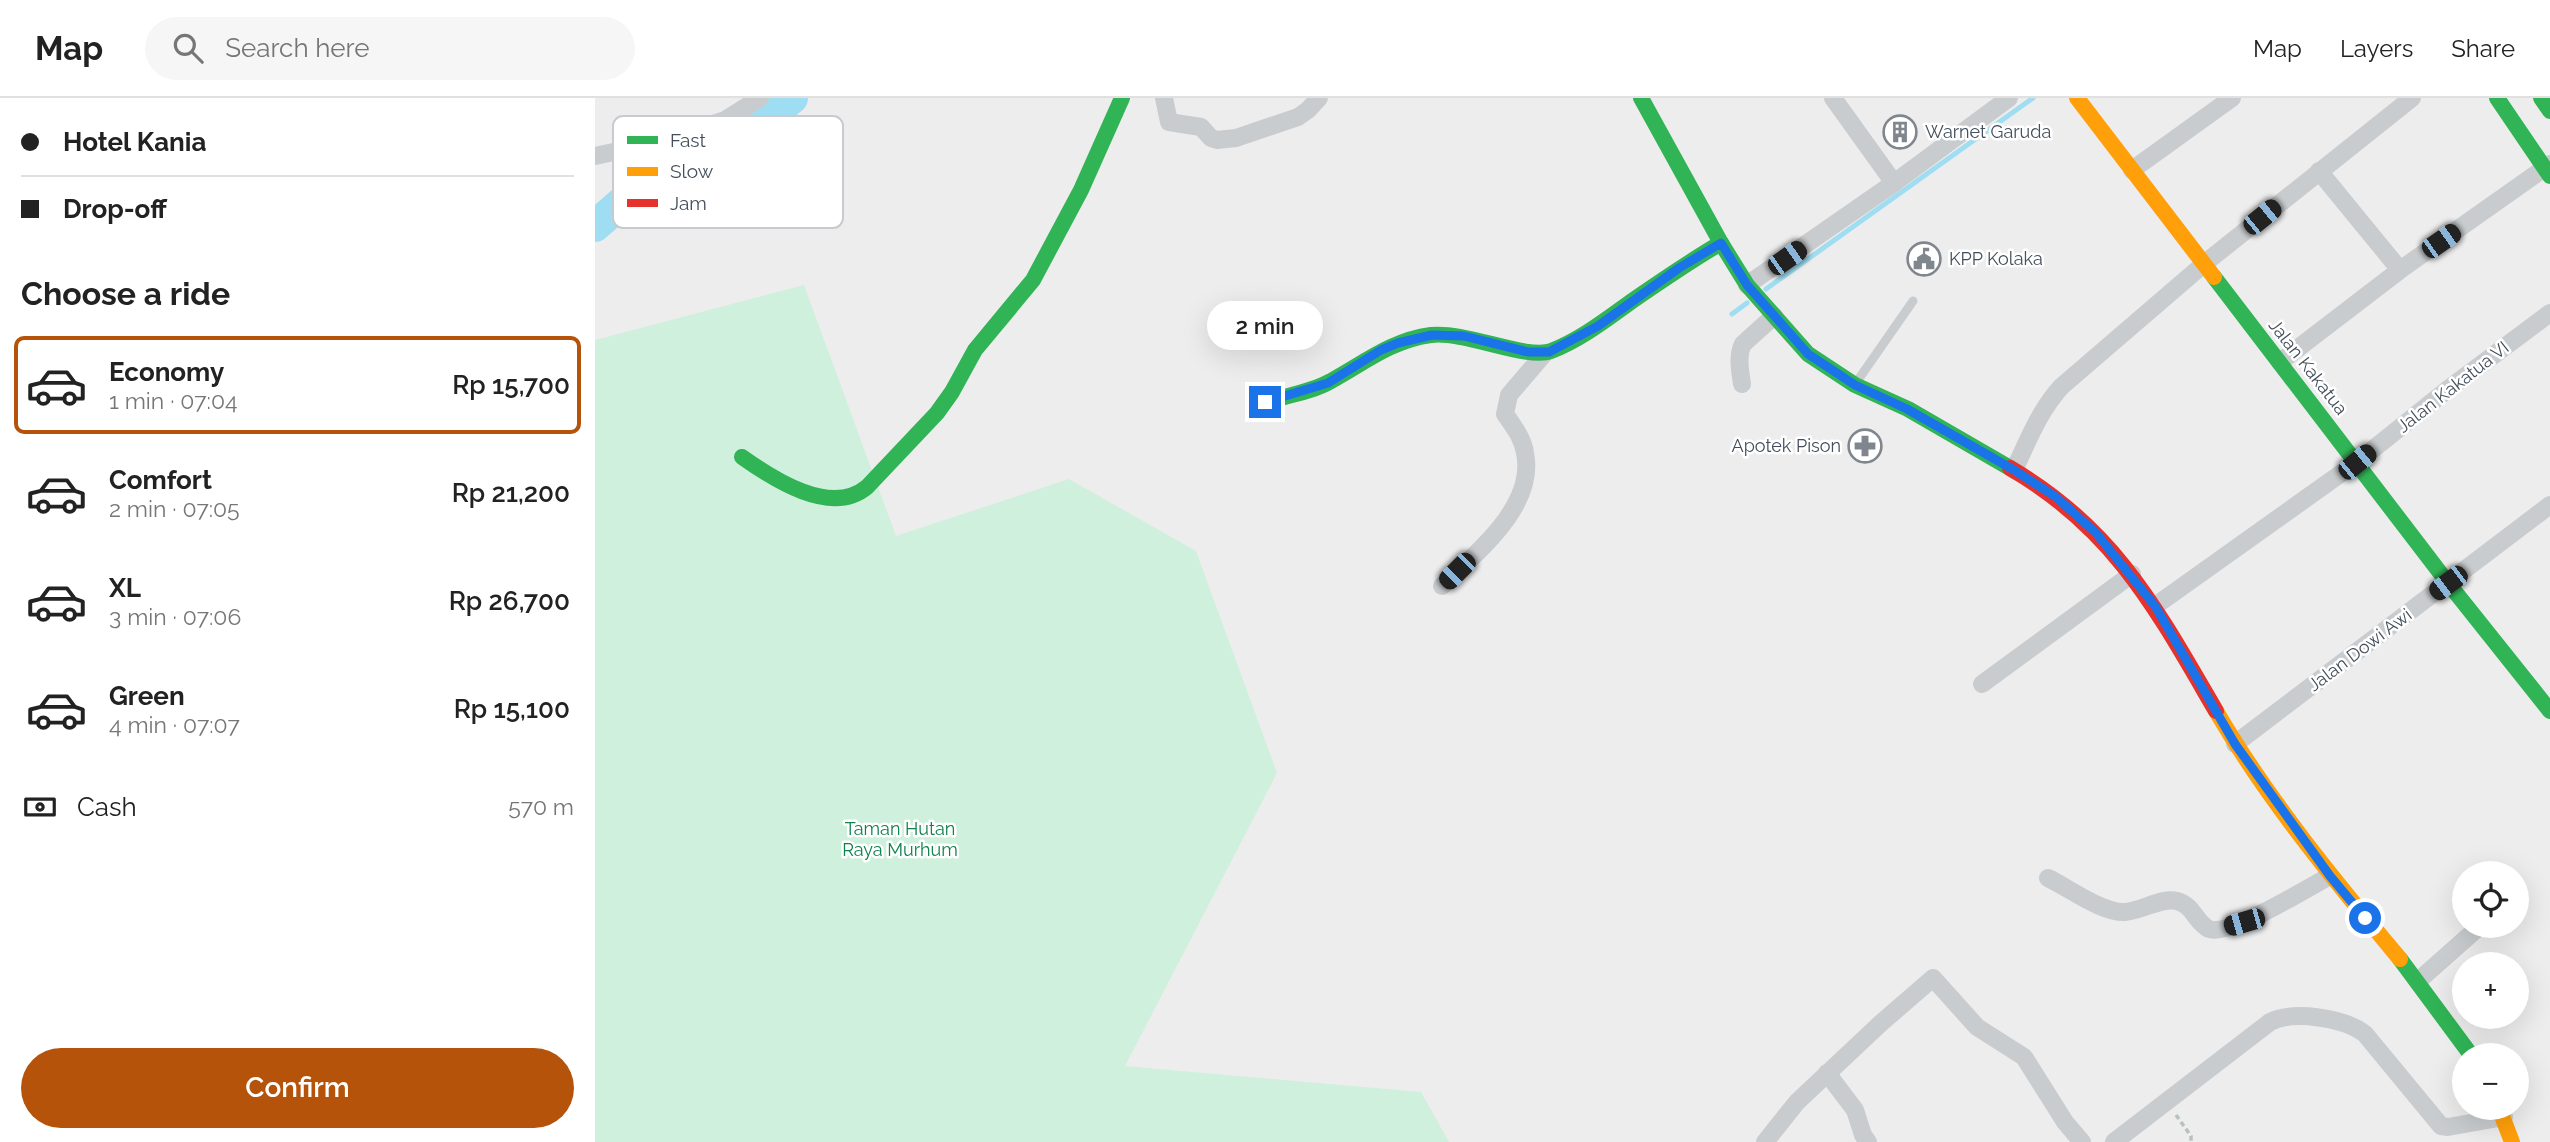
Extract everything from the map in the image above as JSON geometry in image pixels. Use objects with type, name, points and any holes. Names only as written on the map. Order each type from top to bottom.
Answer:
[{"type":"main road","points":[[741,457],[772,477],[830,498],[852,498],[869,485],[932,419],[952,392],[976,350],[1033,280],[1100,153],[1122,98]]},
{"type":"main road","points":[[1641,98],[1721,243],[1749,286],[1808,354],[1855,385],[1907,409],[2056,497],[2096,533],[2132,574],[2155,606],[2235,744],[2330,876],[2418,981],[2462,1043]]},
{"type":"main road","name":"Jalan Kakatua","points":[[2077,98],[2448,583],[2548,707]]},
{"type":"main road","points":[[2497,98],[2548,170]]},
{"type":"main road","points":[[2541,98],[2550,111]]},
{"type":"main road","points":[[1265,402],[1321,386],[1381,350],[1432,335],[1464,336],[1528,352],[1545,353],[1598,326],[1679,268],[1721,243]]},
{"type":"main road","points":[[2504,1120],[2512,1142]]},
{"type":"street","points":[[731,116],[760,98]]},
{"type":"street","points":[[1164,98],[1169,122],[1201,127],[1211,138],[1222,140],[1236,138],[1298,117],[1319,98]]},
{"type":"street","points":[[1833,98],[1895,183]]},
{"type":"street","points":[[1749,286],[2009,98]]},
{"type":"street","points":[[2131,170],[2232,98]]},
{"type":"street","points":[[2014,470],[2041,415],[2061,386],[2205,264],[2411,98]]},
{"type":"street","points":[[595,156],[613,152]]},
{"type":"street","points":[[2280,362],[2400,270],[2548,170]]},
{"type":"street","points":[[2319,171],[2400,270]]},
{"type":"street","points":[[1742,384],[1740,350],[1769,311]]},
{"type":"street","name":"Jalan Kakatua VI","points":[[2155,606],[2357,462],[2550,313]]},
{"type":"street","points":[[1442,586],[1518,504],[1527,472],[1525,452],[1518,433],[1505,414],[1509,394],[1545,353]]},
{"type":"street","name":"Jalan Dowi Awi","points":[[2235,744],[2550,505]]},
{"type":"street","points":[[1982,684],[2132,574]]},
{"type":"street","points":[[2047,878],[2102,906],[2125,912],[2175,900],[2185,904],[2205,926],[2213,929],[2244,922],[2330,876]]},
{"type":"street","points":[[2418,981],[2466,938]]},
{"type":"street","points":[[1765,1142],[1797,1102],[1827,1073],[1926,983],[1935,978],[1977,1027],[2024,1057],[2065,1122],[2083,1142]]},
{"type":"street","points":[[2114,1142],[2270,1022],[2278,1017],[2295,1015],[2343,1023],[2365,1034],[2441,1126],[2448,1127],[2473,1120]]},
{"type":"street","points":[[1827,1073],[1855,1110],[1862,1140]]},
{"type":"lane","points":[[1855,385],[1913,301]]},
{"type":"path","points":[[2162,1107],[2175,1113],[2191,1136],[2191,1142]]},
{"type":"green space","name":"Taman Hutan Raya Murhum","points":[[804,285],[896,536],[1069,479],[1196,551],[1277,773],[1125,1066],[1421,1092],[1449,1142],[595,1142],[595,340]]},
{"type":"waterway","points":[[770,116],[792,98]]},
{"type":"waterway","points":[[1766,289],[2033,98]]},
{"type":"waterway","points":[[595,226],[613,210]]},
{"type":"waterway","points":[[1732,314],[1747,303]]},
{"type":"traffic: fast","points":[[742,457],[786,484],[820,496],[837,498],[853,495],[867,487],[937,413],[975,350],[1033,280],[1081,190],[1122,98]]},
{"type":"traffic: fast","points":[[1641,98],[1747,285],[1808,354],[1855,385],[1908,409],[2010,468]]},
{"type":"traffic: fast","points":[[2497,98],[2550,176]]},
{"type":"traffic: fast","points":[[2541,98],[2550,111]]},
{"type":"traffic: fast","points":[[1265,402],[1316,388],[1391,347],[1431,335],[1461,337],[1527,352],[1551,351],[1593,329],[1721,243]]},
{"type":"traffic: fast","points":[[2214,277],[2448,583],[2550,711]]},
{"type":"traffic: fast","points":[[2400,959],[2462,1043]]},
{"type":"traffic: slow","points":[[2077,98],[2214,277]]},
{"type":"traffic: slow","points":[[2216,711],[2280,808],[2400,959]]},
{"type":"traffic: slow","points":[[2504,1120],[2512,1142]]},
{"type":"traffic: jam","points":[[2010,468],[2047,492],[2078,517],[2106,545],[2153,606],[2216,711]]},
{"type":"place","name":"Warnet Garuda","points":[[1900,132]]},
{"type":"place","name":"KPP Kolaka","points":[[1924,259]]},
{"type":"place","name":"Apotek Pison","points":[[1865,446]]},
{"type":"route","points":[[1265,402],[1328,383],[1381,350],[1432,335],[1464,336],[1528,352],[1549,352],[1598,326],[1679,268],[1721,243],[1747,285],[1808,354],[1855,385],[1907,409],[2014,470],[2056,497],[2096,533],[2132,574],[2155,606],[2235,744],[2330,876],[2365,918]]}]
